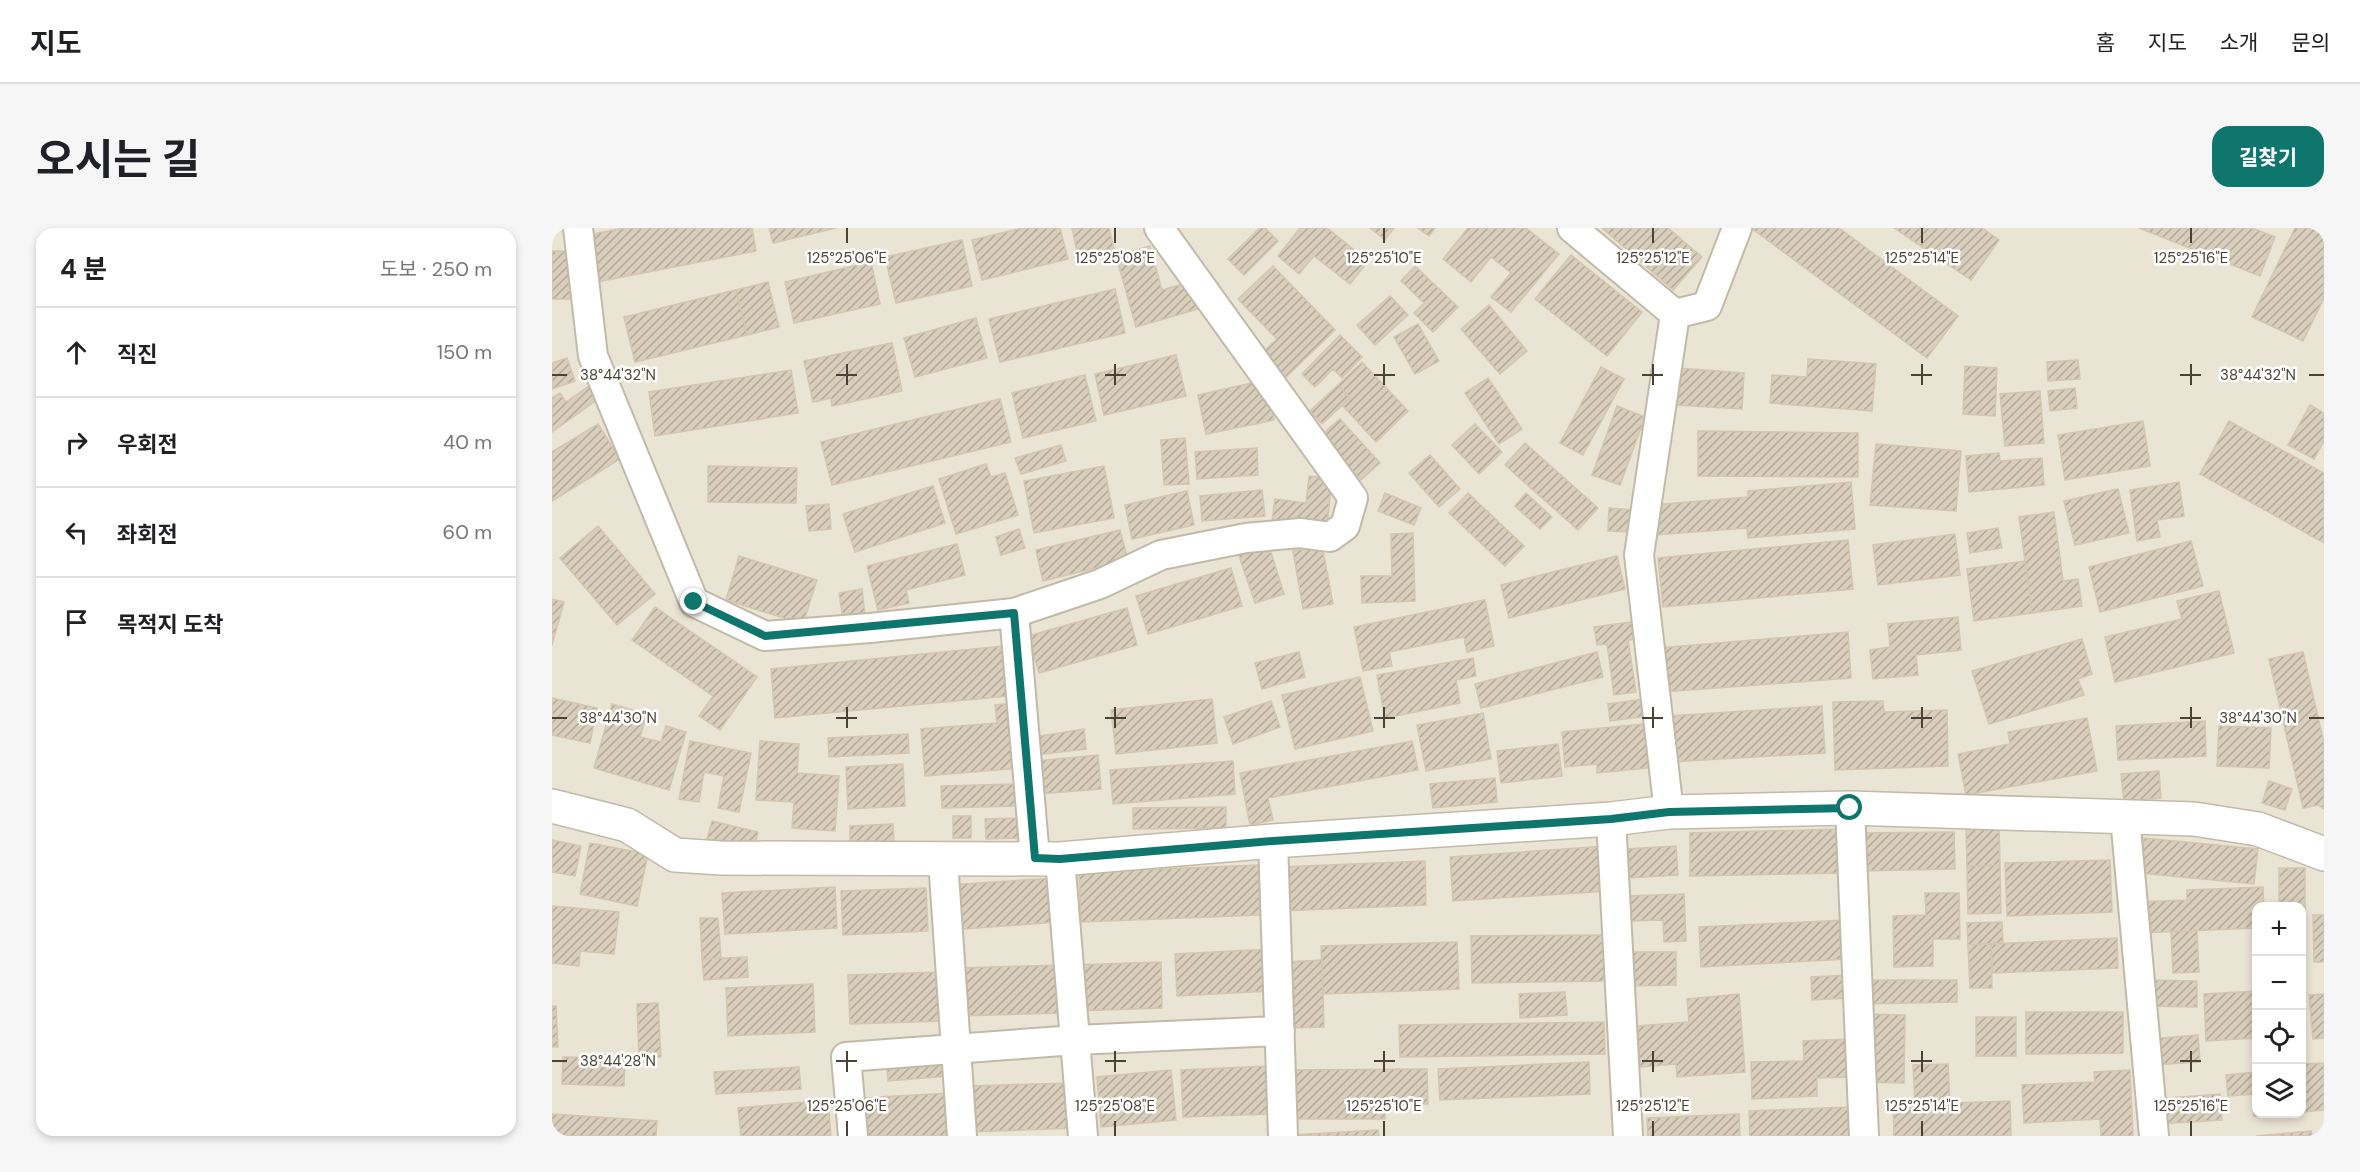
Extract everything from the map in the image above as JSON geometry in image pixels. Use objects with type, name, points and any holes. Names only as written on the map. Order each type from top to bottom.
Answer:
[{"type":"street","points":[[578,228],[592,356],[694,602],[765,636],[1014,613],[1100,584],[1161,555],[1246,538],[1300,533],[1330,537],[1345,526],[1353,498],[1158,228]]},
{"type":"street","points":[[1572,228],[1675,314]]},
{"type":"street","points":[[1675,314],[1707,306],[1737,228]]},
{"type":"street","points":[[1669,812],[1639,555],[1675,314]]},
{"type":"street","points":[[1014,613],[1075,1040],[1083,1136]]},
{"type":"street","points":[[552,806],[627,825],[675,855],[943,860],[1048,858],[1611,819],[1669,812],[1850,808],[2194,819],[2258,830],[2324,854]]},
{"type":"street","points":[[1850,808],[1864,1136]]},
{"type":"street","points":[[2125,817],[2154,1136]]},
{"type":"street","points":[[1611,819],[1628,1136]]},
{"type":"street","points":[[1273,841],[1283,1136]]},
{"type":"street","points":[[943,860],[954,1047],[962,1136]]},
{"type":"street","points":[[853,1136],[846,1057],[954,1047],[1280,1031]]},
{"type":"shaded area","points":[[552,228],[2324,228],[2324,1136],[552,1136]]},
{"type":"building","points":[[624,228],[752,228],[756,251],[596,282],[587,235]]},
{"type":"building","points":[[769,228],[836,228],[773,243]]},
{"type":"building","points":[[1022,228],[1060,228],[1068,259],[982,280],[972,240]]},
{"type":"building","points":[[1072,228],[1109,228],[1115,253],[1079,261]]},
{"type":"building","points":[[1260,228],[1265,228],[1278,241],[1244,275],[1228,259]]},
{"type":"building","points":[[1300,228],[1327,228],[1368,261],[1350,284],[1314,256],[1299,274],[1278,256]]},
{"type":"building","points":[[1370,228],[1394,228],[1385,240]]},
{"type":"building","points":[[1418,228],[1435,228],[1429,236]]},
{"type":"building","points":[[1468,228],[1526,228],[1559,254],[1511,312],[1491,297],[1511,273],[1491,257],[1471,282],[1443,259]]},
{"type":"building","points":[[1602,228],[1668,228],[1702,257],[1673,290]]},
{"type":"building","points":[[1751,228],[1839,228],[1958,316],[1927,358]]},
{"type":"building","points":[[1894,228],[1982,228],[1999,240],[1971,280]]},
{"type":"building","points":[[2139,228],[2252,228],[2275,237],[2260,276]]},
{"type":"building","points":[[2295,228],[2324,228],[2324,298],[2303,341],[2252,317]]},
{"type":"building","points":[[962,240],[972,286],[896,303],[885,257]]},
{"type":"building","points":[[1150,246],[1162,290],[1190,282],[1198,309],[1136,327],[1116,256]]},
{"type":"building","points":[[552,251],[568,251],[570,299],[552,299]]},
{"type":"building","points":[[1571,255],[1642,312],[1607,356],[1535,299]]},
{"type":"building","points":[[871,262],[880,304],[794,323],[785,282]]},
{"type":"building","points":[[1273,266],[1335,330],[1284,379],[1261,354],[1277,339],[1238,299]]},
{"type":"building","points":[[1415,266],[1458,307],[1433,332],[1414,313],[1424,303],[1401,281]]},
{"type":"building","points":[[768,282],[779,327],[747,335],[736,290]]},
{"type":"building","points":[[1115,289],[1125,333],[1000,362],[989,319]]},
{"type":"building","points":[[736,290],[747,335],[635,362],[624,317]]},
{"type":"building","points":[[1390,296],[1408,315],[1375,345],[1357,325]]},
{"type":"building","points":[[1489,305],[1527,351],[1500,374],[1461,329]]},
{"type":"building","points":[[976,318],[987,358],[915,377],[904,338]]},
{"type":"building","points":[[1418,324],[1439,361],[1415,374],[1394,337]]},
{"type":"building","points":[[1340,335],[1362,357],[1342,378],[1333,369],[1315,387],[1302,374]]},
{"type":"building","points":[[892,343],[902,391],[832,406],[831,398],[813,402],[804,361]]},
{"type":"building","points":[[1176,355],[1186,396],[1104,415],[1095,374]]},
{"type":"building","points":[[567,358],[575,381],[552,389],[552,363]]},
{"type":"building","points":[[1808,359],[1876,364],[1872,411],[1770,403],[1772,375],[1807,377]]},
{"type":"building","points":[[2078,360],[2080,379],[2048,381],[2047,362]]},
{"type":"building","points":[[1362,362],[1408,411],[1376,442],[1342,405],[1350,398],[1338,385]]},
{"type":"building","points":[[1965,366],[1997,368],[1995,416],[1963,414]]},
{"type":"building","points":[[1601,367],[1624,379],[1583,455],[1560,443]]},
{"type":"building","points":[[1678,368],[1744,373],[1742,409],[1676,405]]},
{"type":"building","points":[[791,370],[798,413],[655,436],[649,392]]},
{"type":"building","points":[[1085,375],[1096,421],[1023,438],[1012,393]]},
{"type":"building","points":[[1488,378],[1522,429],[1499,444],[1465,393]]},
{"type":"building","points":[[1265,380],[1274,420],[1206,434],[1198,395]]},
{"type":"building","points":[[1338,385],[1350,398],[1322,424],[1310,411]]},
{"type":"building","points":[[589,386],[598,399],[552,432],[552,398],[560,393],[566,402]]},
{"type":"building","points":[[2075,388],[2077,408],[2050,411],[2048,391]]},
{"type":"building","points":[[2040,391],[2044,443],[2005,446],[2000,394]]},
{"type":"building","points":[[1000,399],[1011,442],[832,485],[821,442]]},
{"type":"building","points":[[2310,405],[2324,413],[2324,441],[2314,459],[2288,445]]},
{"type":"building","points":[[1617,406],[1645,417],[1620,485],[1592,475]]},
{"type":"building","points":[[1340,419],[1380,463],[1361,480],[1320,436]]},
{"type":"building","points":[[2143,421],[2150,466],[2065,480],[2058,435]]},
{"type":"building","points":[[2229,421],[2324,473],[2324,543],[2200,474]]},
{"type":"building","points":[[598,424],[620,459],[552,501],[552,452]]},
{"type":"building","points":[[1475,424],[1502,452],[1479,474],[1452,445]]},
{"type":"building","points":[[1698,431],[1858,433],[1858,477],[1698,476]]},
{"type":"building","points":[[1185,438],[1189,484],[1164,485],[1161,440]]},
{"type":"building","points":[[1525,443],[1598,508],[1578,530],[1505,465]]},
{"type":"building","points":[[1876,444],[1961,451],[1956,511],[1870,505]]},
{"type":"building","points":[[1061,445],[1066,461],[1021,474],[1015,458]]},
{"type":"building","points":[[1257,448],[1258,475],[1197,479],[1195,452]]},
{"type":"building","points":[[1999,453],[2000,461],[2042,458],[2044,485],[1969,492],[1966,456]]},
{"type":"building","points":[[1430,455],[1460,489],[1439,507],[1409,473]]},
{"type":"building","points":[[986,464],[991,477],[1005,473],[1018,515],[956,534],[939,479]]},
{"type":"building","points":[[708,466],[797,468],[796,503],[708,502]]},
{"type":"building","points":[[1104,466],[1114,518],[1034,533],[1024,481]]},
{"type":"building","points":[[1309,476],[1332,479],[1327,526],[1272,520],[1275,499],[1306,503]]},
{"type":"building","points":[[1851,482],[1855,529],[1748,538],[1747,528],[1655,535],[1653,505],[1748,497],[1748,491]]},
{"type":"building","points":[[2179,482],[2184,516],[2157,520],[2160,537],[2137,541],[2130,490]]},
{"type":"building","points":[[933,486],[945,523],[855,552],[843,514]]},
{"type":"building","points":[[2118,489],[2129,533],[2075,545],[2064,501]]},
{"type":"building","points":[[1262,490],[1265,516],[1202,521],[1200,496]]},
{"type":"building","points":[[1187,491],[1194,525],[1132,539],[1125,505]]},
{"type":"building","points":[[1385,493],[1421,508],[1414,525],[1378,511]]},
{"type":"building","points":[[1468,493],[1524,546],[1505,566],[1449,513]]},
{"type":"building","points":[[1526,493],[1552,517],[1540,529],[1515,506]]},
{"type":"building","points":[[829,504],[831,529],[809,531],[806,506]]},
{"type":"building","points":[[1609,508],[1634,510],[1632,532],[1608,531]]},
{"type":"building","points":[[2054,512],[2063,581],[2078,579],[2082,606],[2032,613],[2019,517]]},
{"type":"building","points":[[598,526],[655,594],[617,625],[560,558]]},
{"type":"building","points":[[1998,528],[2002,548],[1970,553],[1967,533]]},
{"type":"building","points":[[1019,529],[1025,548],[1001,555],[996,537]]},
{"type":"building","points":[[1120,530],[1128,560],[1043,581],[1036,550]]},
{"type":"building","points":[[1413,533],[1415,601],[1362,603],[1361,576],[1392,576],[1391,534]]},
{"type":"building","points":[[1955,534],[1960,575],[1878,585],[1873,545]]},
{"type":"building","points":[[1267,540],[1284,594],[1255,603],[1237,550]]},
{"type":"building","points":[[1848,540],[1853,589],[1663,607],[1658,558]]},
{"type":"building","points":[[2191,541],[2203,586],[2100,612],[2089,567]]},
{"type":"building","points":[[957,544],[965,575],[906,590],[909,603],[878,610],[867,566]]},
{"type":"building","points":[[1322,545],[1333,604],[1303,609],[1293,551]]},
{"type":"building","points":[[739,556],[817,580],[803,624],[726,600]]},
{"type":"building","points":[[1617,556],[1625,589],[1509,618],[1501,585]]},
{"type":"building","points":[[2025,561],[2032,613],[1974,621],[1967,569]]},
{"type":"building","points":[[1231,568],[1242,606],[1148,634],[1136,596]]},
{"type":"building","points":[[862,589],[865,616],[843,619],[839,593]]},
{"type":"building","points":[[2219,591],[2234,653],[2115,682],[2105,637],[2182,619],[2177,601]]},
{"type":"building","points":[[552,599],[564,602],[552,645]]},
{"type":"building","points":[[1485,600],[1494,646],[1467,652],[1464,637],[1389,652],[1392,666],[1363,671],[1354,627]]},
{"type":"building","points":[[655,607],[757,677],[720,730],[699,716],[713,696],[632,640]]},
{"type":"building","points":[[1127,608],[1137,645],[1039,673],[1028,636]]},
{"type":"building","points":[[1958,617],[1961,650],[1916,655],[1918,675],[1873,679],[1870,650],[1890,647],[1888,624]]},
{"type":"building","points":[[1638,621],[1641,639],[1628,640],[1636,692],[1614,695],[1607,644],[1597,645],[1594,627]]},
{"type":"building","points":[[1848,632],[1851,678],[1663,692],[1659,648]]},
{"type":"building","points":[[2082,639],[2092,674],[2078,679],[2084,695],[1989,724],[1972,671]]},
{"type":"building","points":[[1003,646],[1008,696],[775,718],[771,669]]},
{"type":"building","points":[[1299,652],[1305,677],[1262,689],[1255,663]]},
{"type":"building","points":[[1597,652],[1603,677],[1481,708],[1475,684]]},
{"type":"building","points":[[2303,652],[2324,743],[2324,809],[2318,805],[2303,808],[2269,659]]},
{"type":"building","points":[[1473,658],[1476,676],[1456,680],[1460,703],[1385,718],[1377,675]]},
{"type":"building","points":[[1360,677],[1373,731],[1295,749],[1282,695]]},
{"type":"building","points":[[552,698],[597,708],[590,743],[552,735]]},
{"type":"building","points":[[1212,699],[1217,743],[1116,754],[1111,710]]},
{"type":"building","points":[[1644,699],[1647,716],[1610,721],[1608,704]]},
{"type":"building","points":[[1271,701],[1280,727],[1233,744],[1224,717]]},
{"type":"building","points":[[1883,701],[1884,712],[1947,710],[1948,766],[1835,770],[1833,702]]},
{"type":"building","points":[[1014,703],[1020,768],[925,776],[921,729],[997,723],[995,705]]},
{"type":"building","points":[[612,704],[647,714],[640,737],[661,742],[666,726],[686,732],[669,790],[594,768]]},
{"type":"building","points":[[1822,706],[1825,753],[1670,762],[1668,716]]},
{"type":"building","points":[[1483,713],[1491,759],[1426,771],[1417,725]]},
{"type":"building","points":[[2087,718],[2097,771],[1966,795],[1958,754],[2010,744],[2008,732]]},
{"type":"building","points":[[2205,721],[2206,756],[2118,760],[2116,726]]},
{"type":"building","points":[[1653,723],[1657,767],[1597,773],[1597,764],[1565,767],[1562,732]]},
{"type":"building","points":[[2219,726],[2271,728],[2269,768],[2217,766]]},
{"type":"building","points":[[1084,729],[1086,749],[1036,755],[1033,737]]},
{"type":"building","points":[[908,734],[909,753],[829,757],[828,738]]},
{"type":"building","points":[[690,741],[751,753],[739,812],[718,808],[724,776],[704,772],[699,802],[679,799]]},
{"type":"building","points":[[760,741],[799,744],[797,773],[839,776],[835,831],[792,828],[794,802],[756,800]]},
{"type":"building","points":[[1412,741],[1418,770],[1268,798],[1273,820],[1250,825],[1240,773]]},
{"type":"building","points":[[1558,744],[1562,776],[1501,783],[1497,751]]},
{"type":"building","points":[[1098,755],[1101,789],[1039,794],[1036,761]]},
{"type":"building","points":[[1233,761],[1235,794],[1113,804],[1110,770]]},
{"type":"building","points":[[903,764],[905,806],[848,809],[846,767]]},
{"type":"building","points":[[2159,771],[2161,798],[2124,801],[2121,774]]},
{"type":"building","points":[[1495,778],[1497,802],[1433,808],[1430,784]]},
{"type":"building","points":[[2269,781],[2292,789],[2285,810],[2262,803]]},
{"type":"building","points":[[1016,784],[1016,806],[942,808],[941,786]]},
{"type":"building","points":[[1226,807],[1226,828],[1133,829],[1133,808]]},
{"type":"building","points":[[953,816],[971,816],[971,838],[953,838]]},
{"type":"building","points":[[1020,818],[1021,838],[986,839],[985,819]]},
{"type":"building","points":[[712,821],[758,832],[754,850],[707,839]]},
{"type":"building","points":[[893,824],[894,844],[850,846],[850,826]]},
{"type":"building","points":[[1999,826],[2000,865],[1967,866],[1966,827]]},
{"type":"building","points":[[1841,829],[1842,873],[1690,876],[1690,833]]},
{"type":"building","points":[[1954,832],[1955,869],[1859,871],[1859,833]]},
{"type":"building","points":[[2144,838],[2258,849],[2254,884],[2140,873]]},
{"type":"building","points":[[552,840],[581,846],[575,876],[552,872]]},
{"type":"building","points":[[590,843],[648,854],[637,906],[580,894]]},
{"type":"building","points":[[1606,846],[1608,891],[1453,901],[1450,857]]},
{"type":"building","points":[[1676,846],[1678,875],[1628,878],[1625,849]]},
{"type":"building","points":[[2110,860],[2112,912],[2007,916],[2005,863]]},
{"type":"building","points":[[1425,861],[1426,905],[1281,911],[1280,867]]},
{"type":"building","points":[[1259,865],[1261,915],[1081,922],[1079,872]]},
{"type":"building","points":[[2000,865],[2001,913],[1968,914],[1967,866]]},
{"type":"building","points":[[2279,868],[2305,868],[2305,902],[2279,902]]},
{"type":"building","points":[[1054,878],[1057,922],[952,930],[949,885]]},
{"type":"building","points":[[835,887],[837,928],[725,934],[722,893]]},
{"type":"building","points":[[2263,887],[2264,902],[2252,902],[2252,928],[2140,933],[2138,902],[2187,900],[2187,890]]},
{"type":"building","points":[[926,888],[928,931],[843,935],[841,891]]},
{"type":"building","points":[[1925,893],[1959,893],[1960,939],[1933,939],[1933,966],[1894,967],[1893,916],[1926,915]]},
{"type":"building","points":[[1684,894],[1686,941],[1664,942],[1663,920],[1627,921],[1626,896]]},
{"type":"building","points":[[552,906],[619,912],[614,954],[580,951],[579,966],[552,963]]},
{"type":"building","points":[[2313,915],[2324,915],[2324,962],[2314,962]]},
{"type":"building","points":[[700,918],[718,918],[721,958],[702,959]]},
{"type":"building","points":[[1847,920],[1848,959],[1701,967],[1699,927]]},
{"type":"building","points":[[2002,922],[2003,943],[1968,945],[1967,923]]},
{"type":"building","points":[[2171,931],[2197,931],[2199,972],[2173,973]]},
{"type":"building","points":[[1605,935],[1606,981],[1472,983],[1471,936]]},
{"type":"building","points":[[2117,938],[2118,968],[1992,973],[1991,944]]},
{"type":"building","points":[[1457,942],[1459,989],[1323,994],[1321,946]]},
{"type":"building","points":[[1991,944],[1992,988],[1970,988],[1968,945]]},
{"type":"building","points":[[1271,949],[1273,991],[1177,996],[1175,954]]},
{"type":"building","points":[[1628,952],[1676,952],[1676,985],[1629,986]]},
{"type":"building","points":[[747,957],[748,977],[704,980],[702,959]]},
{"type":"building","points":[[1322,960],[1324,1027],[1286,1028],[1284,962]]},
{"type":"building","points":[[1161,962],[1162,1008],[1075,1011],[1074,965]]},
{"type":"building","points":[[1062,965],[1063,1013],[958,1016],[957,968]]},
{"type":"building","points":[[941,972],[943,1021],[850,1024],[848,975]]},
{"type":"building","points":[[1848,975],[1849,998],[1812,1000],[1811,977]]},
{"type":"building","points":[[1865,980],[1957,980],[1957,1002],[1865,1004]]},
{"type":"building","points":[[2146,980],[2197,981],[2197,1007],[2146,1006]]},
{"type":"building","points":[[813,984],[815,1032],[728,1036],[726,988]]},
{"type":"building","points":[[2252,991],[2252,1038],[2206,1041],[2204,994]]},
{"type":"building","points":[[1565,992],[1567,1015],[1520,1018],[1519,994]]},
{"type":"building","points":[[1739,994],[1745,1072],[1677,1077],[1676,1064],[1640,1067],[1637,1026],[1689,1022],[1687,999]]},
{"type":"building","points":[[2324,994],[2324,1038],[2313,1039],[2309,995]]},
{"type":"building","points":[[658,1003],[661,1057],[639,1058],[637,1004]]},
{"type":"building","points":[[552,1006],[556,1006],[558,1047],[552,1047]]},
{"type":"building","points":[[2026,1012],[2123,1012],[2123,1053],[2026,1054]]},
{"type":"building","points":[[1866,1014],[1905,1015],[1904,1083],[1865,1082]]},
{"type":"building","points":[[1976,1017],[2016,1017],[2016,1056],[1976,1056]]},
{"type":"building","points":[[1604,1022],[1605,1054],[1400,1057],[1399,1025]]},
{"type":"building","points":[[2198,1035],[2200,1062],[2151,1065],[2149,1039]]},
{"type":"building","points":[[1850,1039],[1852,1077],[1817,1078],[1817,1096],[1752,1099],[1751,1062],[1804,1061],[1803,1041]]},
{"type":"building","points":[[947,1052],[949,1076],[888,1081],[886,1057]]},
{"type":"building","points":[[563,1057],[625,1058],[624,1086],[562,1084]]},
{"type":"building","points":[[1589,1062],[1590,1094],[1440,1100],[1438,1069]]},
{"type":"building","points":[[2324,1063],[2324,1110],[2306,1112],[2306,1064]]},
{"type":"building","points":[[1948,1064],[1950,1103],[1915,1104],[1913,1065]]},
{"type":"building","points":[[1269,1066],[1271,1114],[1183,1117],[1181,1070]]},
{"type":"building","points":[[799,1067],[801,1089],[716,1094],[714,1072]]},
{"type":"building","points":[[1427,1069],[1428,1104],[1385,1104],[1385,1119],[1291,1119],[1290,1070]]},
{"type":"building","points":[[1171,1070],[1176,1120],[1101,1127],[1097,1077]]},
{"type":"building","points":[[2130,1070],[2133,1136],[2101,1136],[2100,1119],[2024,1123],[2022,1085],[2095,1082],[2094,1072]]},
{"type":"building","points":[[2252,1072],[2252,1094],[2228,1096],[2226,1075]]},
{"type":"building","points":[[1072,1083],[1074,1128],[969,1132],[968,1086]]},
{"type":"building","points":[[951,1093],[954,1136],[862,1136],[860,1098]]},
{"type":"building","points":[[2220,1094],[2222,1120],[2157,1124],[2155,1099]]},
{"type":"building","points":[[828,1100],[831,1136],[741,1136],[738,1108]]},
{"type":"building","points":[[2010,1101],[2011,1136],[1894,1136],[1893,1105]]},
{"type":"building","points":[[1849,1107],[1850,1136],[1750,1136],[1749,1111]]},
{"type":"building","points":[[552,1114],[657,1121],[656,1136],[552,1136]]},
{"type":"building","points":[[1739,1114],[1740,1136],[1648,1136],[1647,1118]]},
{"type":"building","points":[[1378,1130],[1379,1136],[1291,1136],[1291,1135]]},
{"type":"building","points":[[2311,1131],[2312,1136],[2256,1136]]},
{"type":"route","points":[[694,602],[765,636],[1014,613],[1035,858],[1060,859],[1273,841],[1611,819],[1669,812],[1850,808]]}]
